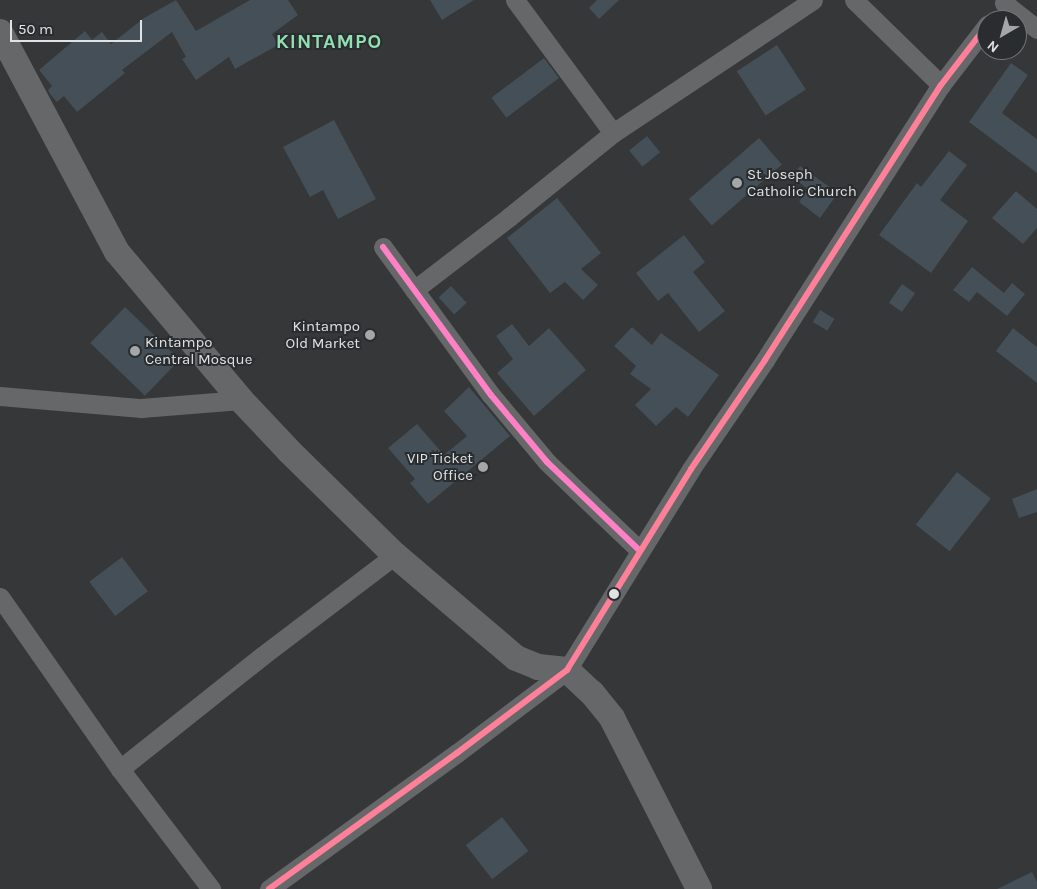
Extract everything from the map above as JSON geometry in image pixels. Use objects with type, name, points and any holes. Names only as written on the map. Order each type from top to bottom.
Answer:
[{"type":"main road","points":[[0,32],[116,252],[241,400],[289,451],[395,556],[516,658],[538,667],[567,670],[592,693],[612,718],[699,889]]},
{"type":"street","points":[[515,0],[613,133]]},
{"type":"street","points":[[414,290],[509,217],[613,133],[813,0]]},
{"type":"street","points":[[854,0],[941,85]]},
{"type":"street","points":[[1005,2],[1037,29]]},
{"type":"street","points":[[269,889],[457,753],[567,670],[640,550],[941,85],[977,38]]},
{"type":"street","points":[[383,247],[491,396],[547,462],[640,550]]},
{"type":"street","points":[[0,396],[141,408],[241,400]]},
{"type":"street","points":[[120,769],[262,656],[395,556]]},
{"type":"street","points":[[0,597],[120,769],[211,889]]},
{"type":"building","points":[[176,0],[196,31],[250,0],[288,0],[298,15],[272,34],[278,45],[235,69],[229,57],[196,80],[182,59],[186,57],[172,32],[122,70],[125,73],[77,112],[64,96],[57,102],[50,94],[48,90],[52,86],[39,70],[85,31],[92,40],[102,32],[111,44],[144,18]]},
{"type":"building","points":[[430,0],[474,0],[442,20]]},
{"type":"building","points":[[597,0],[619,0],[599,19],[589,8]]},
{"type":"building","points":[[777,45],[806,89],[766,116],[737,71]]},
{"type":"building","points":[[544,58],[559,78],[506,118],[491,98]]},
{"type":"building","points":[[1011,63],[1028,75],[1002,113],[1037,139],[1037,173],[969,122]]},
{"type":"building","points":[[334,120],[376,199],[338,219],[323,190],[310,197],[283,147]]},
{"type":"building","points":[[647,136],[660,152],[642,167],[629,150]]},
{"type":"building","name":"St Joseph Catholic Church","points":[[759,138],[782,164],[712,225],[689,199]]},
{"type":"building","points":[[949,151],[967,165],[940,200],[968,221],[931,273],[879,235],[917,183],[921,187]]},
{"type":"building","points":[[800,166],[838,193],[820,218],[799,202],[808,189],[792,177]]},
{"type":"building","points":[[1016,191],[1037,209],[1037,228],[1023,244],[992,218]]},
{"type":"building","points":[[557,198],[601,253],[581,269],[598,285],[583,300],[565,282],[550,293],[507,238]]},
{"type":"building","points":[[684,235],[705,262],[693,272],[725,311],[699,332],[668,293],[658,301],[636,273]]},
{"type":"building","points":[[972,267],[1004,293],[1012,283],[1025,294],[1007,316],[977,292],[969,302],[953,290]]},
{"type":"building","points":[[902,284],[915,293],[902,312],[889,303]]},
{"type":"building","points":[[451,286],[467,303],[454,314],[439,298]]},
{"type":"building","points":[[125,307],[180,360],[145,396],[90,343]]},
{"type":"building","points":[[820,310],[835,319],[827,331],[813,322]]},
{"type":"building","points":[[512,324],[529,346],[549,328],[586,370],[534,416],[497,373],[513,359],[496,336]]},
{"type":"building","points":[[632,327],[652,345],[661,333],[719,375],[688,417],[676,407],[656,426],[635,405],[651,389],[630,374],[636,366],[614,346]]},
{"type":"building","points":[[1013,328],[1037,347],[1037,383],[996,351]]},
{"type":"building","points":[[469,387],[510,436],[428,504],[410,483],[415,479],[388,448],[417,424],[444,455],[467,436],[444,411]]},
{"type":"building","points":[[957,472],[991,498],[950,551],[916,525]]},
{"type":"building","points":[[1037,489],[1037,512],[1019,518],[1012,499]]},
{"type":"building","points":[[122,557],[148,591],[115,616],[89,582]]},
{"type":"building","points":[[502,817],[528,851],[492,879],[466,845]]},
{"type":"building","points":[[1032,872],[1037,882],[1037,889],[997,889]]},
{"type":"transit line","points":[[269,889],[457,753],[567,670],[691,469],[765,360],[941,85],[977,38]]},
{"type":"transit line","points":[[383,247],[491,395],[547,462],[639,550]]},
{"type":"place","name":"St Joseph Catholic Church","points":[[737,183]]},
{"type":"place","name":"Kintampo Old Market","points":[[370,335]]},
{"type":"place","name":"Kintampo Central Mosque","points":[[135,351]]},
{"type":"place","name":"VIP Ticket Office","points":[[483,467]]},
{"type":"district","name":"KINTAMPO","points":[[329,41]]}]
